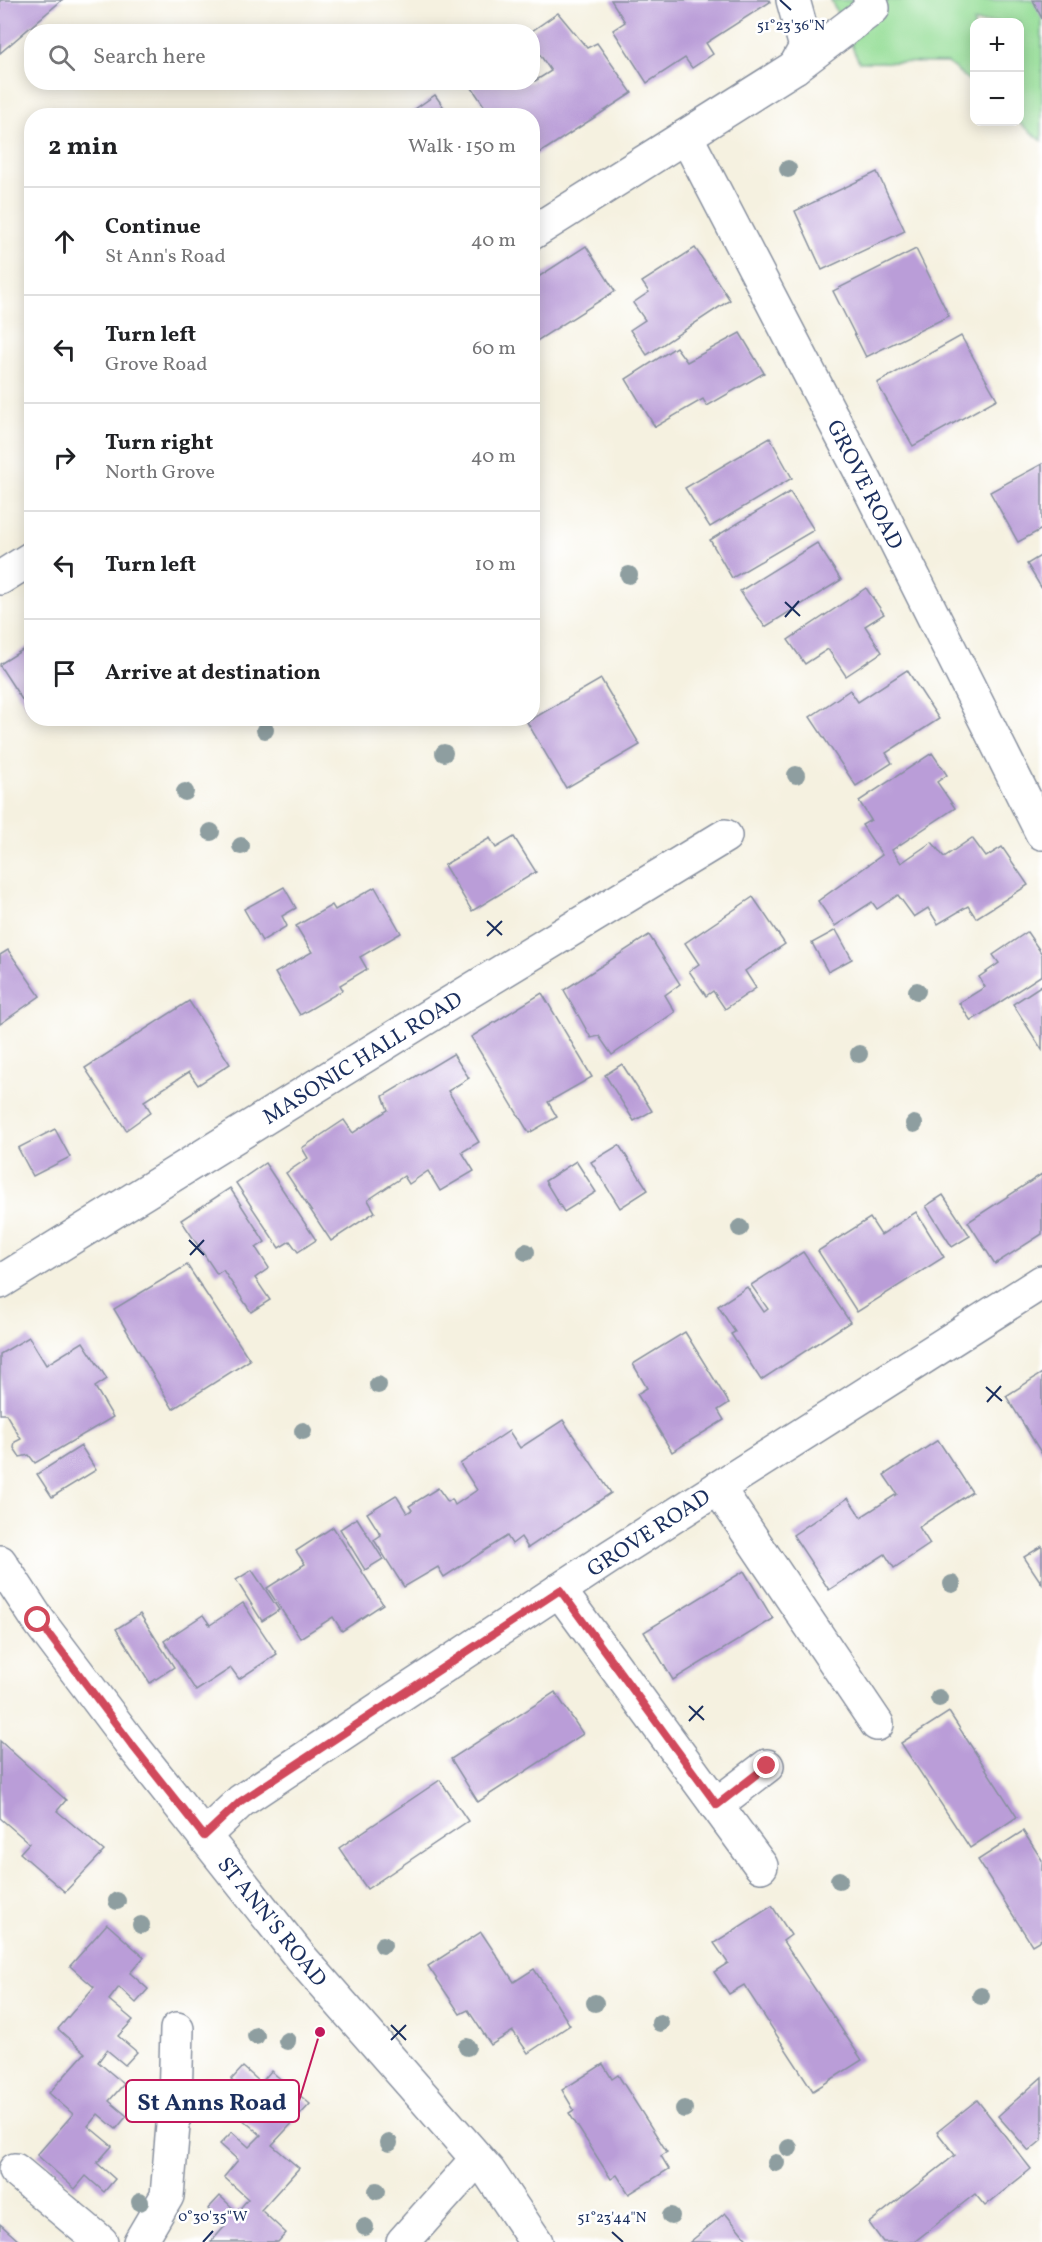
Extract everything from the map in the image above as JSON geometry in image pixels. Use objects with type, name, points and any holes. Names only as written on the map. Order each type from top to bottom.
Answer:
[{"type":"street","points":[[793,0],[806,47],[795,68]]},
{"type":"street","points":[[540,228],[795,68],[873,8],[870,0]]},
{"type":"street","name":"GROVE ROAD","points":[[686,136],[867,484],[1042,833]]},
{"type":"street","points":[[0,578],[24,563]]},
{"type":"street","name":"MASONIC HALL ROAD","points":[[0,1282],[432,1014],[725,836]]},
{"type":"street","name":"GROVE ROAD","points":[[204,1836],[241,1801],[560,1590],[1042,1282]]},
{"type":"street","points":[[718,1488],[877,1724]]},
{"type":"street","name":"ST ANN'S ROAD","points":[[0,1562],[45,1628],[132,1745],[301,1958],[489,2172],[536,2242]]},
{"type":"street","points":[[560,1590],[761,1866]]},
{"type":"street","points":[[717,1805],[767,1766]]},
{"type":"street","points":[[140,2242],[167,2196],[175,2102],[177,2029]]},
{"type":"street","points":[[403,2242],[477,2159]]},
{"type":"street","points":[[15,2170],[101,2242]]},
{"type":"green space","points":[[831,0],[1042,0],[1042,141],[1023,126],[1024,18],[970,18],[970,82],[948,63],[859,62]]},
{"type":"building","points":[[0,0],[62,0],[34,24],[24,24],[24,32],[0,53]]},
{"type":"building","points":[[611,0],[769,0],[770,2],[706,43],[713,54],[692,68],[685,58],[647,83],[613,30],[625,22]]},
{"type":"building","points":[[1033,0],[1042,0],[1042,19]]},
{"type":"building","points":[[558,13],[587,48],[597,43],[632,93],[540,153],[540,108],[486,108],[473,90],[540,90],[540,78],[551,71],[540,55],[540,25]]},
{"type":"building","points":[[435,95],[444,108],[416,108]]},
{"type":"building","points":[[877,172],[905,231],[822,270],[795,211]]},
{"type":"building","points":[[586,246],[615,291],[540,339],[540,276]]},
{"type":"building","points":[[695,248],[730,300],[647,355],[630,330],[645,320],[633,303],[649,292],[642,282]]},
{"type":"building","points":[[916,249],[949,316],[866,357],[833,291]]},
{"type":"building","points":[[740,333],[764,373],[707,406],[703,399],[655,427],[626,379],[676,347],[687,362]]},
{"type":"building","points":[[961,336],[997,399],[913,446],[877,383]]},
{"type":"building","points":[[770,438],[792,478],[710,527],[685,488]]},
{"type":"building","points":[[1042,464],[1042,529],[1018,542],[990,492]]},
{"type":"building","points":[[790,492],[814,530],[732,578],[710,540]]},
{"type":"building","points":[[817,543],[841,580],[765,627],[740,591]]},
{"type":"building","points":[[1042,555],[1042,589],[1027,564]]},
{"type":"building","points":[[866,588],[884,614],[865,626],[882,652],[846,676],[828,649],[805,664],[788,640]]},
{"type":"building","points":[[24,649],[24,703],[0,666]]},
{"type":"building","points":[[907,670],[939,719],[886,753],[892,763],[856,786],[810,717],[850,690],[858,702]]},
{"type":"building","points":[[601,679],[640,745],[566,788],[529,726],[540,726],[540,714]]},
{"type":"building","points":[[932,753],[947,775],[937,782],[955,808],[892,850],[901,863],[932,842],[944,857],[972,838],[986,857],[1002,847],[1028,885],[976,918],[968,906],[938,924],[928,908],[914,917],[898,895],[877,909],[872,902],[835,926],[818,901],[882,855],[862,825],[871,820],[859,801]]},
{"type":"building","points":[[514,837],[536,872],[472,911],[444,865],[490,838],[496,848]]},
{"type":"building","points":[[284,887],[296,908],[282,916],[287,926],[262,941],[244,909]]},
{"type":"building","points":[[375,887],[401,933],[360,957],[367,969],[340,985],[343,990],[300,1015],[275,973],[312,952],[296,926],[332,905],[335,910]]},
{"type":"building","points":[[753,897],[785,944],[745,971],[756,988],[725,1009],[713,991],[706,996],[689,971],[699,964],[685,943]]},
{"type":"building","points":[[836,930],[852,959],[828,972],[812,943]]},
{"type":"building","points":[[1027,932],[1042,954],[1042,975],[971,1021],[959,1003],[985,987],[979,977],[999,963],[993,955]]},
{"type":"building","points":[[649,935],[680,984],[665,995],[675,1012],[612,1055],[599,1036],[591,1038],[564,990]]},
{"type":"building","points":[[8,950],[40,996],[0,1024],[0,955]]},
{"type":"building","points":[[1042,985],[1042,1050],[1013,1004]]},
{"type":"building","points":[[542,993],[592,1077],[548,1102],[557,1117],[529,1133],[471,1037]]},
{"type":"building","points":[[189,1001],[230,1064],[198,1085],[189,1072],[144,1101],[151,1112],[126,1130],[85,1068]]},
{"type":"building","points":[[453,1054],[469,1078],[448,1091],[479,1142],[462,1152],[474,1171],[440,1191],[428,1171],[409,1184],[404,1176],[368,1200],[375,1212],[331,1241],[286,1173],[308,1158],[302,1148],[344,1120],[353,1133],[388,1110],[383,1096]]},
{"type":"building","points":[[622,1064],[652,1111],[634,1121],[605,1075]]},
{"type":"building","points":[[55,1129],[70,1157],[33,1176],[18,1148]]},
{"type":"building","points":[[619,1145],[648,1190],[620,1208],[591,1162]]},
{"type":"building","points":[[576,1161],[596,1192],[564,1212],[545,1181]]},
{"type":"building","points":[[265,1163],[316,1240],[298,1252],[290,1241],[279,1248],[236,1183]]},
{"type":"building","points":[[1042,1174],[1042,1234],[995,1264],[968,1222]]},
{"type":"building","points":[[230,1188],[265,1242],[256,1248],[269,1268],[255,1278],[270,1300],[251,1312],[223,1270],[217,1274],[181,1220]]},
{"type":"building","points":[[943,1195],[970,1236],[952,1247],[926,1206]]},
{"type":"building","points":[[916,1212],[944,1257],[857,1312],[818,1251],[870,1218],[881,1235]]},
{"type":"building","points":[[803,1252],[850,1322],[761,1380],[731,1334],[735,1332],[718,1306],[747,1287],[764,1312],[768,1309],[751,1285]]},
{"type":"building","points":[[187,1265],[250,1360],[173,1409],[114,1309]]},
{"type":"building","points":[[685,1332],[729,1403],[718,1410],[724,1420],[672,1452],[637,1394],[647,1388],[633,1364]]},
{"type":"building","points":[[29,1337],[46,1365],[83,1342],[107,1379],[95,1387],[113,1417],[35,1463],[29,1455],[20,1457],[14,1448],[15,1442],[21,1439],[6,1414],[0,1414],[0,1354]]},
{"type":"building","points":[[1042,1373],[1042,1454],[1006,1396]]},
{"type":"building","points":[[563,1420],[611,1493],[528,1548],[521,1537],[512,1544],[507,1536],[444,1577],[438,1567],[404,1587],[374,1540],[381,1535],[367,1513],[396,1495],[407,1513],[412,1510],[409,1506],[438,1488],[448,1502],[452,1499],[455,1505],[477,1490],[460,1464],[509,1431],[520,1448]]},
{"type":"building","points":[[938,1440],[972,1492],[919,1527],[930,1544],[894,1568],[885,1554],[829,1590],[793,1535],[848,1498],[861,1517],[897,1494],[884,1475]]},
{"type":"building","points":[[81,1446],[96,1470],[52,1497],[37,1474]]},
{"type":"building","points":[[357,1518],[383,1559],[365,1570],[340,1529]]},
{"type":"building","points":[[333,1527],[383,1604],[342,1631],[333,1617],[300,1638],[267,1588],[305,1564],[296,1551]]},
{"type":"building","points":[[1042,1546],[1042,1584],[1024,1557]]},
{"type":"building","points":[[252,1570],[279,1610],[262,1621],[236,1580]]},
{"type":"building","points":[[744,1571],[773,1619],[673,1680],[644,1632]]},
{"type":"building","points":[[243,1603],[277,1654],[239,1679],[231,1668],[196,1691],[164,1641],[203,1615],[210,1625]]},
{"type":"building","points":[[140,1614],[174,1667],[150,1683],[116,1629]]},
{"type":"building","points":[[555,1692],[583,1734],[478,1802],[451,1759]]},
{"type":"building","points":[[949,1712],[1017,1817],[970,1848],[901,1743]]},
{"type":"building","points":[[0,1741],[66,1800],[57,1811],[104,1851],[65,1892],[20,1853],[29,1843],[0,1818]]},
{"type":"building","points":[[440,1780],[468,1821],[367,1889],[339,1848]]},
{"type":"building","points":[[1023,1831],[1042,1860],[1042,1939],[1032,1945],[978,1860]]},
{"type":"building","points":[[772,1906],[791,1935],[783,1941],[862,2060],[813,2091],[744,1985],[729,1994],[714,1972],[728,1963],[714,1943]]},
{"type":"building","points":[[107,1924],[144,1957],[130,1973],[148,1989],[136,2003],[119,1987],[109,2000],[133,2020],[118,2036],[137,2052],[125,2065],[107,2050],[98,2062],[124,2084],[109,2101],[127,2116],[116,2129],[98,2114],[88,2126],[112,2146],[97,2163],[115,2179],[104,2192],[86,2176],[75,2189],[37,2155],[73,2114],[49,2093],[85,2053],[58,2029],[94,1987],[70,1966]]},
{"type":"building","points":[[481,1932],[514,1982],[534,1969],[570,2025],[528,2053],[513,2031],[491,2045],[468,2010],[460,2014],[428,1966]]},
{"type":"building","points":[[603,2064],[612,2079],[618,2075],[667,2152],[661,2156],[669,2169],[629,2194],[617,2175],[611,2179],[569,2113],[574,2110],[562,2090]]},
{"type":"building","points":[[243,2067],[261,2083],[271,2071],[310,2104],[272,2145],[299,2168],[261,2210],[286,2233],[278,2242],[211,2242],[226,2225],[208,2209],[220,2196],[237,2212],[248,2199],[224,2177],[238,2160],[220,2144],[232,2132],[249,2147],[261,2135],[235,2113],[249,2096],[231,2080]]},
{"type":"building","points":[[1042,2077],[1042,2140],[1029,2151],[998,2116]]},
{"type":"building","points":[[977,2100],[1031,2169],[985,2206],[975,2194],[914,2242],[883,2242],[869,2223],[955,2155],[937,2132]]},
{"type":"building","points":[[725,2213],[749,2242],[690,2242]]},
{"type":"building","points":[[0,2224],[20,2242],[0,2242]]},
{"type":"place","name":"St Anns Road","points":[[320,2032]]},
{"type":"route","points":[[38,1620],[204,1836],[241,1801],[560,1590],[717,1805],[767,1766]]}]
